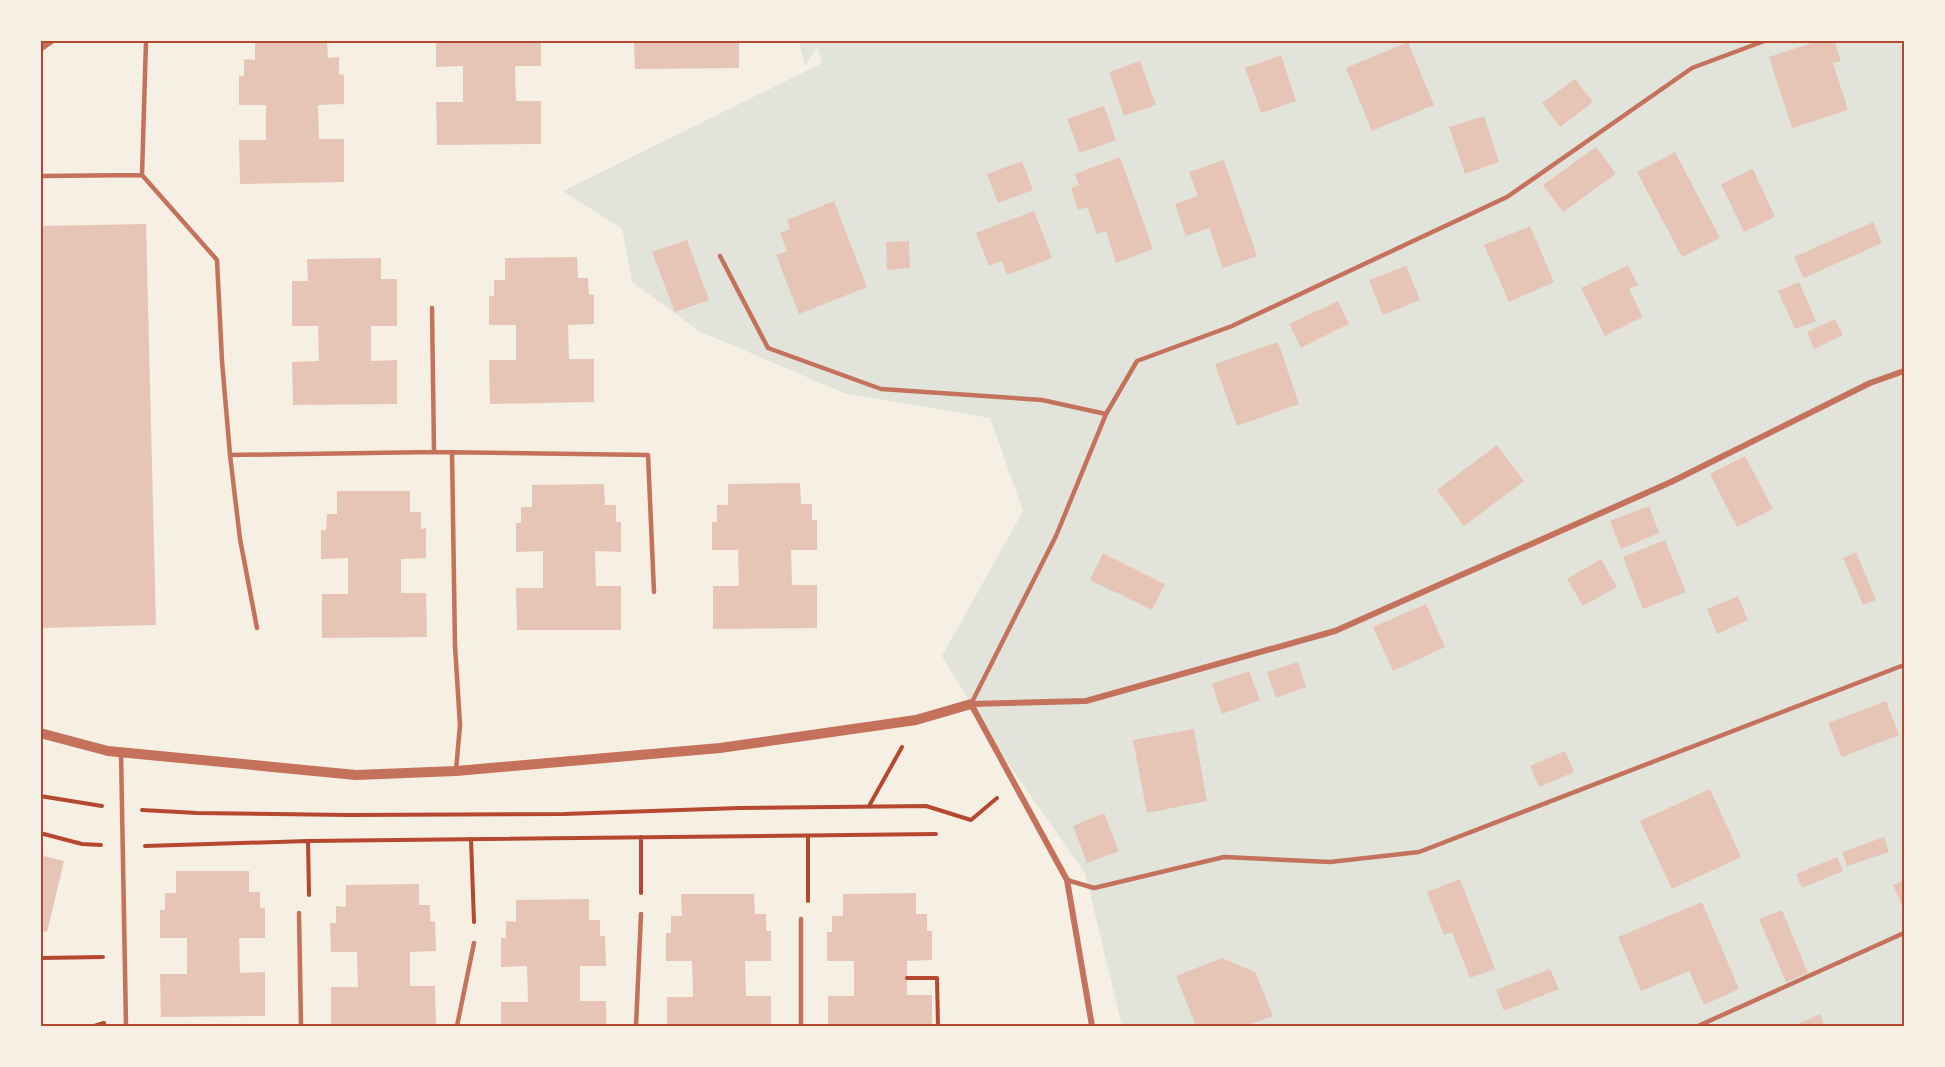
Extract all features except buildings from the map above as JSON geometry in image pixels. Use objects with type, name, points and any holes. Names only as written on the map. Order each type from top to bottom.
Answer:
[{"type":"street","points":[[40,49],[53,40]]},
{"type":"street","points":[[40,733],[108,751],[356,775],[456,771],[720,748],[916,720],[971,704],[1086,701],[1335,631],[1671,482],[1870,383],[1905,371]]},
{"type":"street","points":[[971,704],[1067,880],[1092,1026]]},
{"type":"lane","points":[[148,40],[142,175],[217,260],[230,455],[240,539],[257,628]]},
{"type":"lane","points":[[971,704],[1056,536],[1106,414],[1137,361],[1232,326],[1507,197],[1692,68],[1767,40]]},
{"type":"lane","points":[[40,176],[142,175]]},
{"type":"lane","points":[[720,256],[768,348],[881,389],[1042,400],[1106,414]]},
{"type":"lane","points":[[432,308],[434,452]]},
{"type":"lane","points":[[230,455],[434,452],[648,455],[654,592]]},
{"type":"lane","points":[[452,452],[455,646],[460,725],[456,771]]},
{"type":"lane","points":[[1067,880],[1094,888],[1224,857],[1330,862],[1419,852],[1905,665]]},
{"type":"lane","points":[[121,752],[126,1026]]},
{"type":"lane","points":[[299,913],[301,1026]]},
{"type":"lane","points":[[636,1026],[641,914]]},
{"type":"lane","points":[[801,919],[801,1026]]},
{"type":"lane","points":[[1698,1026],[1905,933]]},
{"type":"lane","points":[[457,1026],[474,943]]},
{"type":"path","points":[[868,806],[916,720]]},
{"type":"path","points":[[40,796],[121,808],[197,813],[564,814],[739,808],[926,806],[971,820],[1014,783]]},
{"type":"path","points":[[40,833],[82,844],[121,846],[308,841],[936,834]]},
{"type":"path","points":[[801,919],[808,904],[808,836]]},
{"type":"path","points":[[641,837],[641,914]]},
{"type":"path","points":[[471,839],[474,943]]},
{"type":"path","points":[[299,913],[309,899],[308,841]]},
{"type":"path","points":[[40,958],[124,957]]},
{"type":"path","points":[[907,978],[937,978],[938,1026]]},
{"type":"shaded area","points":[[799,41],[1904,41],[1904,1026],[1122,1026],[1085,873],[1000,752],[942,656],[1023,511],[990,418],[844,393],[699,331],[632,282],[622,229],[563,191],[822,63],[817,46],[805,66]]}]
